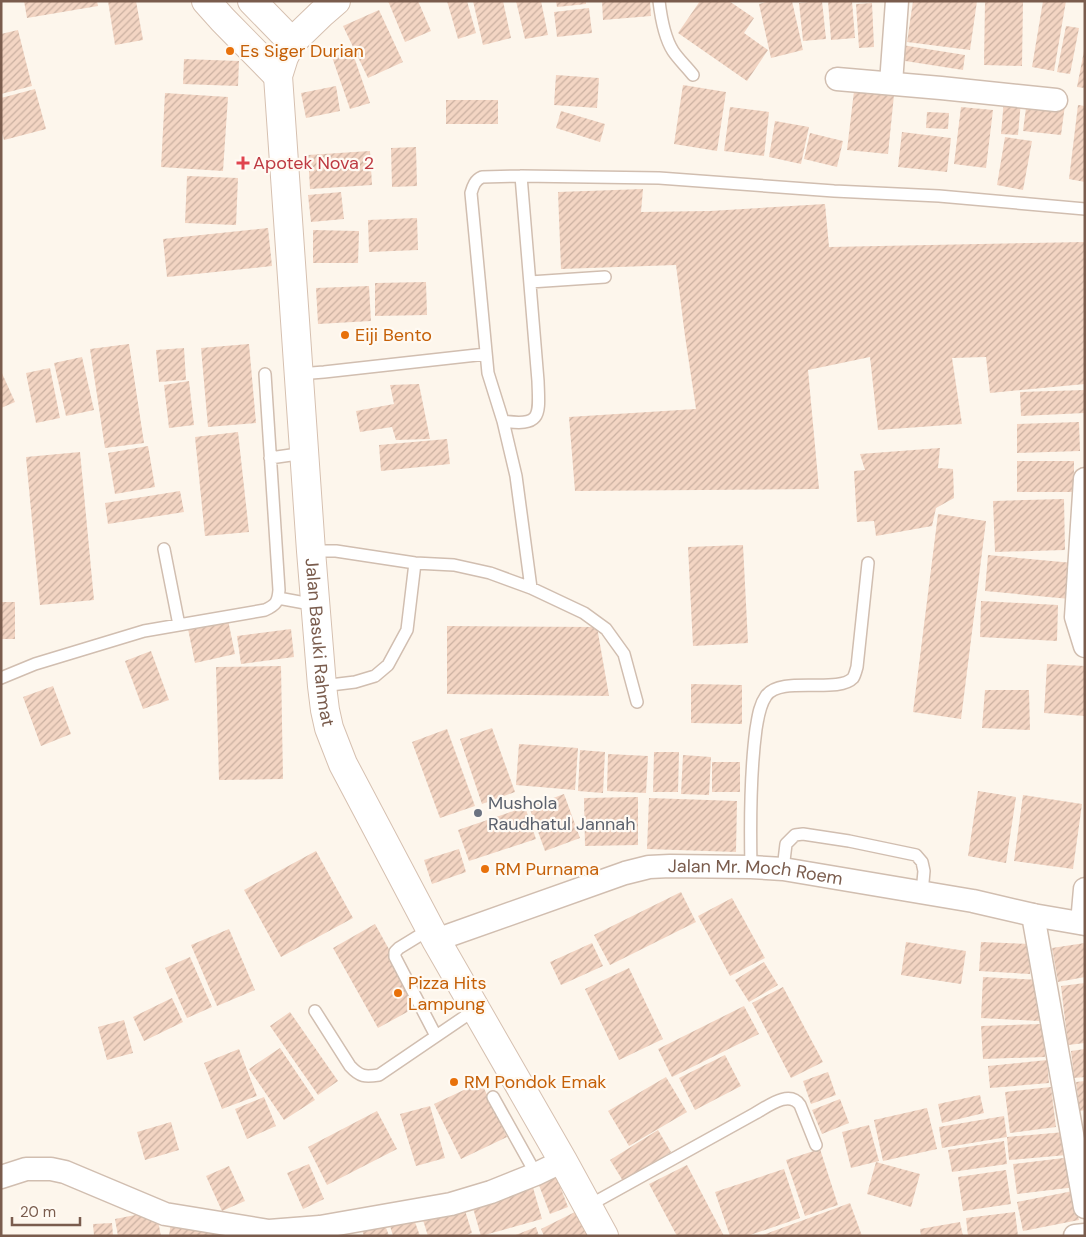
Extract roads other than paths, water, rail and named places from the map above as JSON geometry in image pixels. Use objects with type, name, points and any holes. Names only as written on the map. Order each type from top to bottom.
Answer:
[{"type":"main road","points":[[206,1],[278,76]]},
{"type":"main road","points":[[252,1],[292,42]]},
{"type":"main road","name":"Jalan Basuki Rahmat","points":[[336,1],[292,42],[284,57],[278,76],[311,551],[325,710],[329,728],[343,764],[433,935],[604,1236]]},
{"type":"street","points":[[891,83],[897,1]]},
{"type":"street","points":[[837,79],[1056,100]]},
{"type":"street","points":[[1085,479],[1076,617],[1085,646]]},
{"type":"street","name":"Jalan Mr. Moch Roem","points":[[433,935],[625,873],[649,867],[670,866],[783,869],[973,901],[1033,916],[1084,923]]},
{"type":"street","points":[[1084,923],[1085,890]]},
{"type":"street","points":[[1033,916],[1082,1176],[1085,1208]]},
{"type":"street","points":[[1,1177],[26,1169],[51,1169],[65,1172],[165,1214],[269,1231],[320,1227],[451,1204],[491,1192],[563,1162]]},
{"type":"street","points":[[1075,1236],[1085,1234]]},
{"type":"lane","points":[[659,1],[669,45],[693,75]]},
{"type":"lane","points":[[503,421],[532,421],[539,409],[521,176]]},
{"type":"lane","points":[[531,588],[516,476],[503,421],[488,373],[471,193],[474,183],[478,179],[482,177],[521,176],[658,178],[834,191],[939,196],[1085,209]]},
{"type":"lane","points":[[530,282],[605,277]]},
{"type":"lane","points":[[299,374],[486,354]]},
{"type":"lane","points":[[1,678],[35,664],[144,631],[265,610],[276,603],[278,598],[265,374]]},
{"type":"lane","points":[[270,458],[305,454]]},
{"type":"lane","points":[[164,549],[178,625]]},
{"type":"lane","points":[[311,551],[336,551],[415,563],[454,565],[490,573],[531,588],[584,613],[606,629],[624,654],[637,702]]},
{"type":"lane","points":[[322,686],[355,682],[375,676],[388,664],[407,630],[415,563]]},
{"type":"lane","points":[[751,867],[752,763],[761,704],[767,694],[777,688],[842,684],[853,678],[857,667],[868,563]]},
{"type":"lane","points":[[278,598],[316,605]]},
{"type":"lane","points":[[783,869],[786,844],[795,835],[803,834],[849,841],[916,855],[922,862],[924,871],[922,892]]},
{"type":"lane","points":[[433,935],[399,948],[395,952],[395,957],[436,1036]]},
{"type":"lane","points":[[315,1011],[350,1066],[355,1072],[367,1076],[379,1075],[476,1009]]},
{"type":"lane","points":[[493,1097],[536,1174]]},
{"type":"lane","points":[[588,1206],[754,1114],[789,1098],[797,1100],[800,1105],[816,1145]]},
{"type":"place","name":"Es Siger Durian","points":[[230,51]]},
{"type":"place","name":"Apotek Nova 2","points":[[243,163]]},
{"type":"place","name":"Eiji Bento","points":[[345,335]]},
{"type":"place","name":"Mushola Raudhatul Jannah","points":[[478,813]]},
{"type":"place","name":"RM Purnama","points":[[485,869]]},
{"type":"place","name":"Pizza Hits Lampung","points":[[398,993]]},
{"type":"place","name":"RM Pondok Emak","points":[[454,1082]]}]
